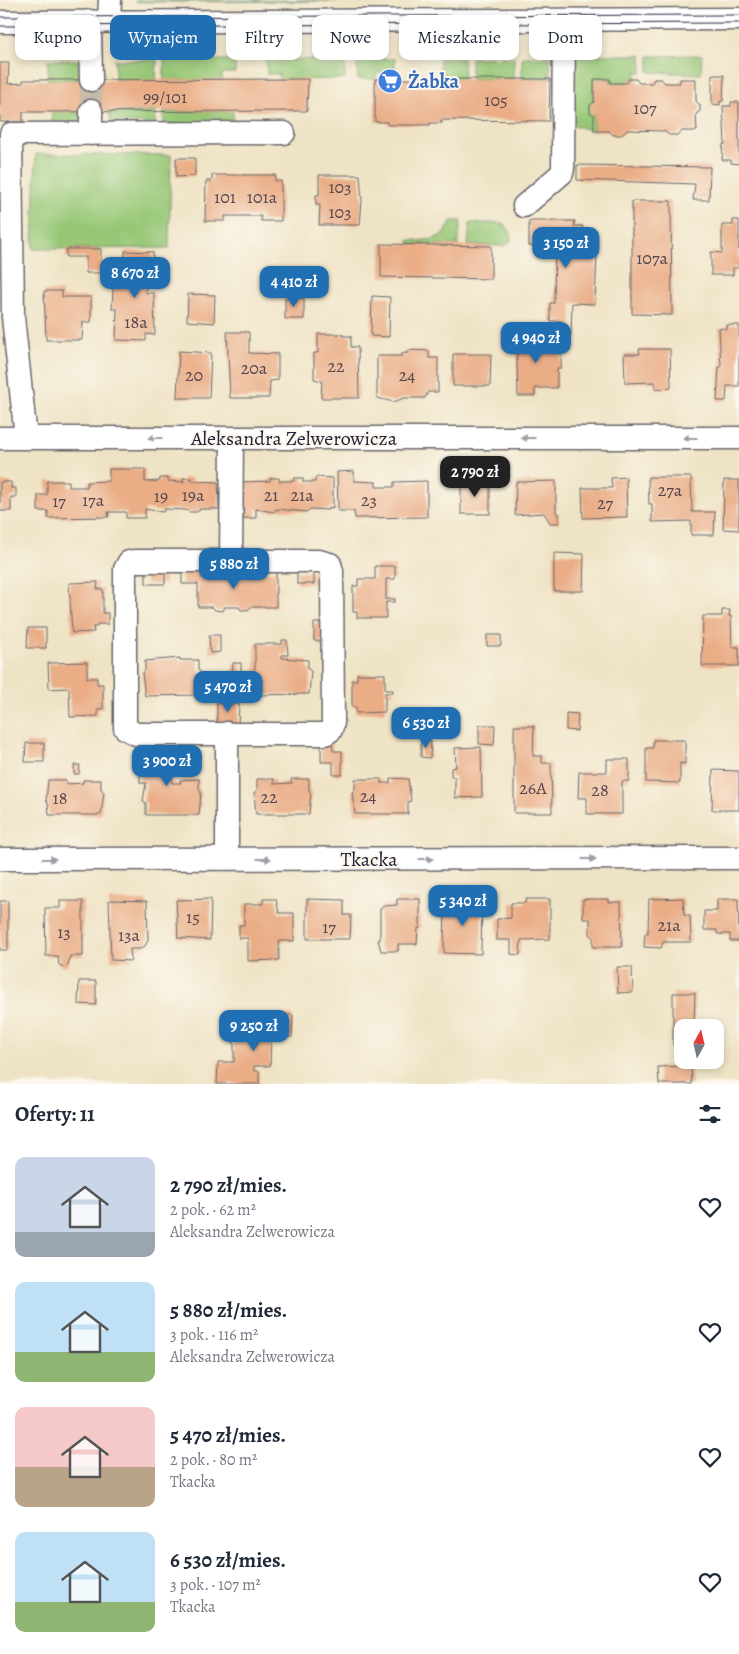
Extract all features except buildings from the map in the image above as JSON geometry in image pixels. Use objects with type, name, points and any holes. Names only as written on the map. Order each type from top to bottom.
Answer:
[{"type":"street","points":[[602,15],[646,10],[739,19]]},
{"type":"street","points":[[0,22],[103,14],[529,20]]},
{"type":"street","points":[[91,80],[103,14]]},
{"type":"street","points":[[524,206],[562,174],[564,60]]},
{"type":"street","points":[[91,112],[91,134]]},
{"type":"street","points":[[26,438],[13,317],[10,134],[284,133]]},
{"type":"street","name":"Aleksandra Zelwerowicza","points":[[0,438],[739,438]]},
{"type":"street","points":[[231,561],[232,438]]},
{"type":"street","points":[[319,561],[330,564],[332,572],[333,723],[331,730],[325,734],[227,733],[136,734],[125,728],[125,569],[129,562],[319,561]]},
{"type":"street","points":[[227,733],[227,859]]},
{"type":"street","name":"Tkacka","points":[[0,859],[739,858]]},
{"type":"green space","points":[[136,0],[374,0],[374,1],[136,2]]},
{"type":"green space","points":[[602,55],[641,55],[642,72],[636,72],[636,79],[629,79],[627,83],[610,83],[610,79],[594,79],[594,131],[568,124],[569,60],[602,60]]},
{"type":"green space","points":[[702,55],[701,74],[649,72],[649,56]]},
{"type":"green space","points":[[522,57],[529,57],[529,60],[550,60],[550,79],[522,79]]},
{"type":"green space","points":[[395,59],[395,72],[377,73],[375,79],[358,79],[357,60]]},
{"type":"green space","points":[[48,60],[78,60],[79,80],[48,80]]},
{"type":"green space","points":[[115,60],[157,60],[156,80],[115,80]]},
{"type":"green space","points":[[164,60],[235,60],[235,73],[222,73],[222,80],[164,80]]},
{"type":"green space","points":[[266,60],[345,60],[345,79],[279,80],[279,74],[267,74]]},
{"type":"green space","points":[[440,60],[463,60],[464,79],[440,79]]},
{"type":"green space","points":[[471,60],[514,60],[514,79],[471,79]]},
{"type":"green space","points":[[82,111],[82,118],[77,123],[51,124],[52,112]]},
{"type":"green space","points":[[233,111],[233,125],[164,124],[164,112]]},
{"type":"green space","points":[[109,112],[156,112],[155,124],[111,122]]},
{"type":"green space","points":[[36,154],[171,155],[169,248],[33,249]]},
{"type":"green space","points":[[451,221],[461,221],[458,245],[409,244],[409,240],[429,240],[440,236],[448,228]]},
{"type":"green space","points":[[470,223],[503,223],[510,231],[511,241],[505,246],[468,245]]},
{"type":"tunnel","points":[[91,80],[91,111]]},
{"type":"tram line","points":[[0,17],[739,15]]},
{"type":"tram line","points":[[0,26],[739,23]]},
{"type":"place","name":"Żabka","points":[[390,81]]}]
